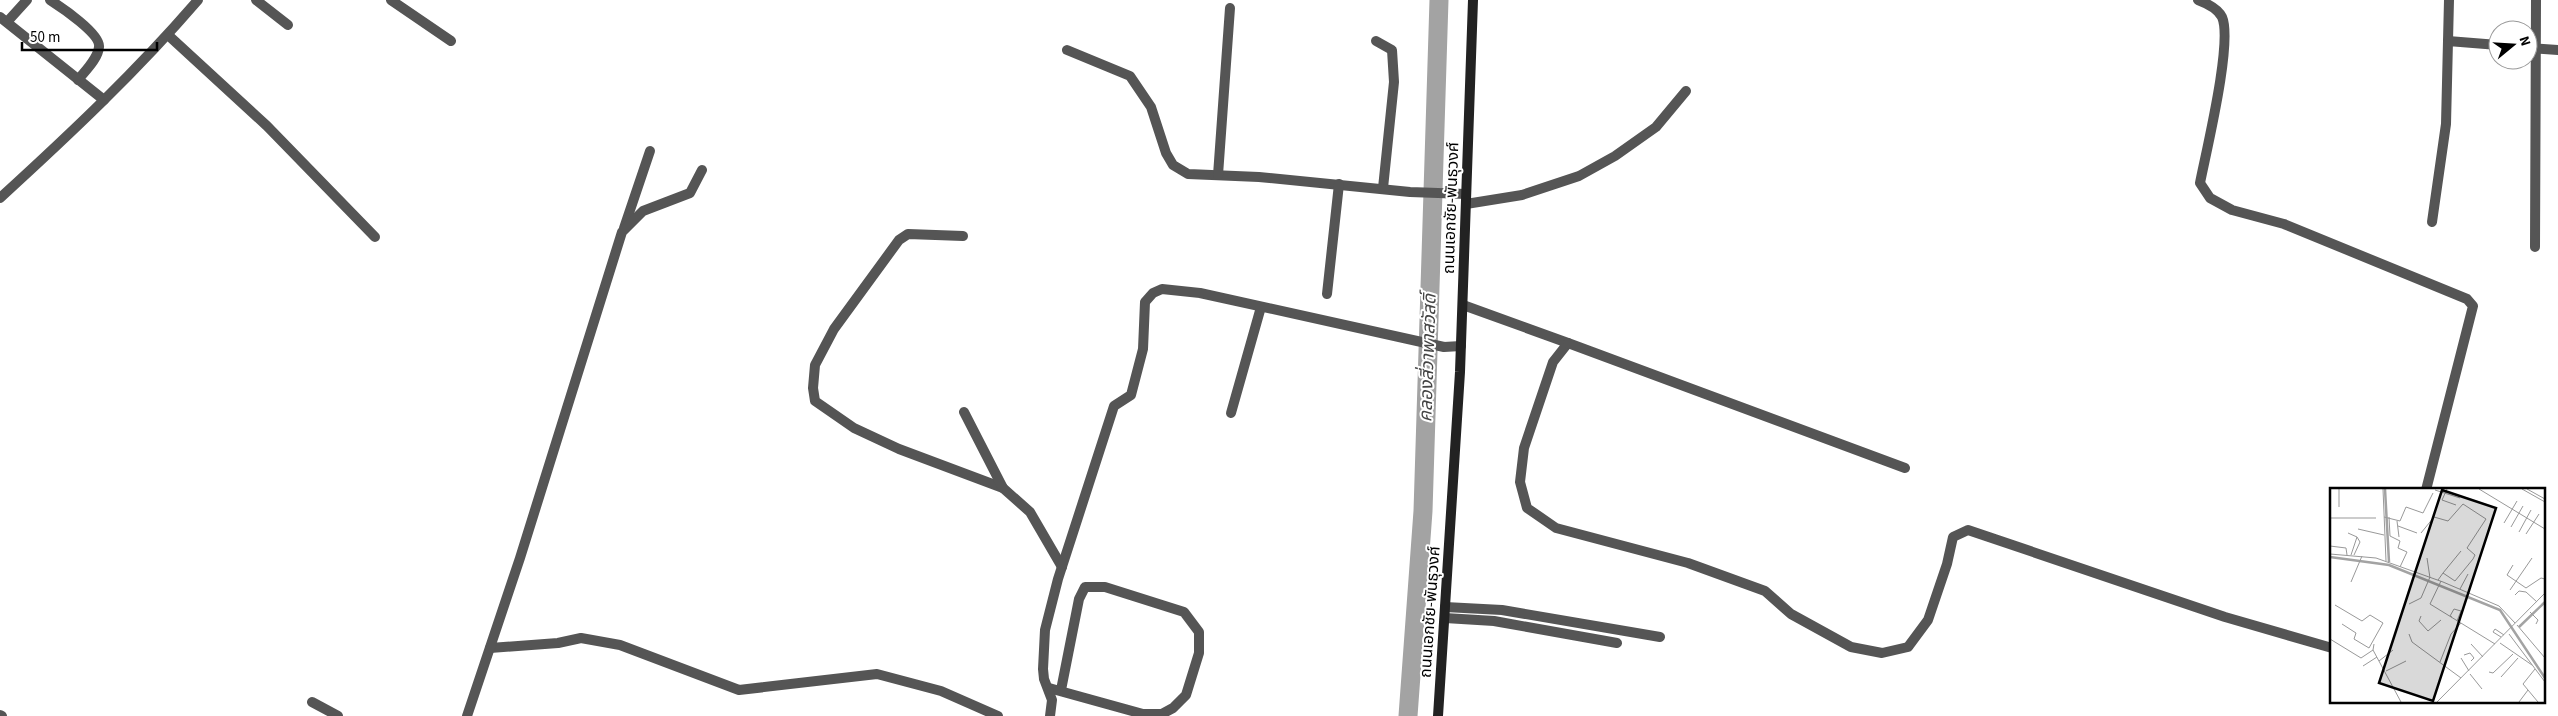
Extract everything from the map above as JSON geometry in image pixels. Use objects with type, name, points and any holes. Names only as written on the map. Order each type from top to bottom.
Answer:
[{"type":"street","points":[[26,0],[3,19],[104,100]]},
{"type":"street","points":[[50,0],[90,31],[98,40],[100,47],[97,55],[78,80]]},
{"type":"street","points":[[0,198],[72,133],[168,35],[198,0]]},
{"type":"street","points":[[256,0],[288,26]]},
{"type":"street","points":[[391,0],[451,41]]},
{"type":"street","name":"ถนนเอกชัย-พันธุวงศ์","points":[[1438,716],[1461,346],[1473,0]]},
{"type":"street","points":[[2198,0],[2209,4],[2222,17],[2225,38],[2219,85],[2200,183],[2210,198],[2232,210],[2284,224],[2467,299],[2473,306],[2427,488]]},
{"type":"street","points":[[2432,222],[2446,124],[2449,0]]},
{"type":"street","points":[[2534,20],[2536,0]]},
{"type":"street","points":[[1218,175],[1230,8]]},
{"type":"street","points":[[168,35],[267,126],[375,237]]},
{"type":"street","points":[[1376,41],[1392,50],[1394,82],[1382,188]]},
{"type":"street","points":[[2448,41],[2488,44]]},
{"type":"street","points":[[2538,48],[2558,50]]},
{"type":"street","points":[[1067,50],[1130,76],[1151,107],[1166,153],[1173,165],[1188,174],[1339,184],[1410,192],[1447,192],[1466,199],[1522,195],[1579,176],[1615,156],[1656,127],[1686,91]]},
{"type":"street","points":[[2532,70],[2535,247]]},
{"type":"street","points":[[468,716],[622,232],[650,151]]},
{"type":"street","points":[[622,232],[643,212],[690,193],[702,170]]},
{"type":"street","points":[[1327,294],[1339,184]]},
{"type":"street","points":[[963,236],[908,234],[899,240],[834,329],[815,364],[813,388],[815,401],[854,428],[899,449],[1003,488],[1030,512],[1062,567]]},
{"type":"street","points":[[1050,716],[1052,700],[1049,688],[1044,680],[1043,669],[1045,630],[1062,567],[1114,406],[1131,395],[1143,349],[1145,302],[1153,293],[1162,289],[1200,293],[1444,347],[1461,346]]},
{"type":"street","points":[[1463,305],[1568,342],[1905,468]]},
{"type":"street","points":[[1231,413],[1261,307]]},
{"type":"street","points":[[1568,342],[1553,362],[1524,448],[1520,482],[1527,508],[1556,528],[1688,563],[1765,591],[1791,614],[1851,647],[1882,653],[1908,647],[1928,620],[1947,564],[1953,537],[1968,530],[2225,617],[2330,647]]},
{"type":"street","points":[[964,412],[1003,488]]},
{"type":"street","points":[[1049,688],[1143,714],[1162,714],[1173,708],[1186,695],[1199,652],[1199,632],[1184,612],[1105,587],[1085,587],[1079,599],[1061,690]]},
{"type":"street","points":[[1445,607],[1502,610],[1660,637]]},
{"type":"street","points":[[1445,618],[1494,621],[1617,643]]},
{"type":"street","points":[[490,648],[558,643],[581,638],[620,645],[739,690],[877,674],[941,691],[998,716]]},
{"type":"street","points":[[312,702],[338,716]]},
{"type":"waterway","name":"คลองสี่วาพาสวัสดิ์","points":[[1408,716],[1423,511],[1439,0]]}]
